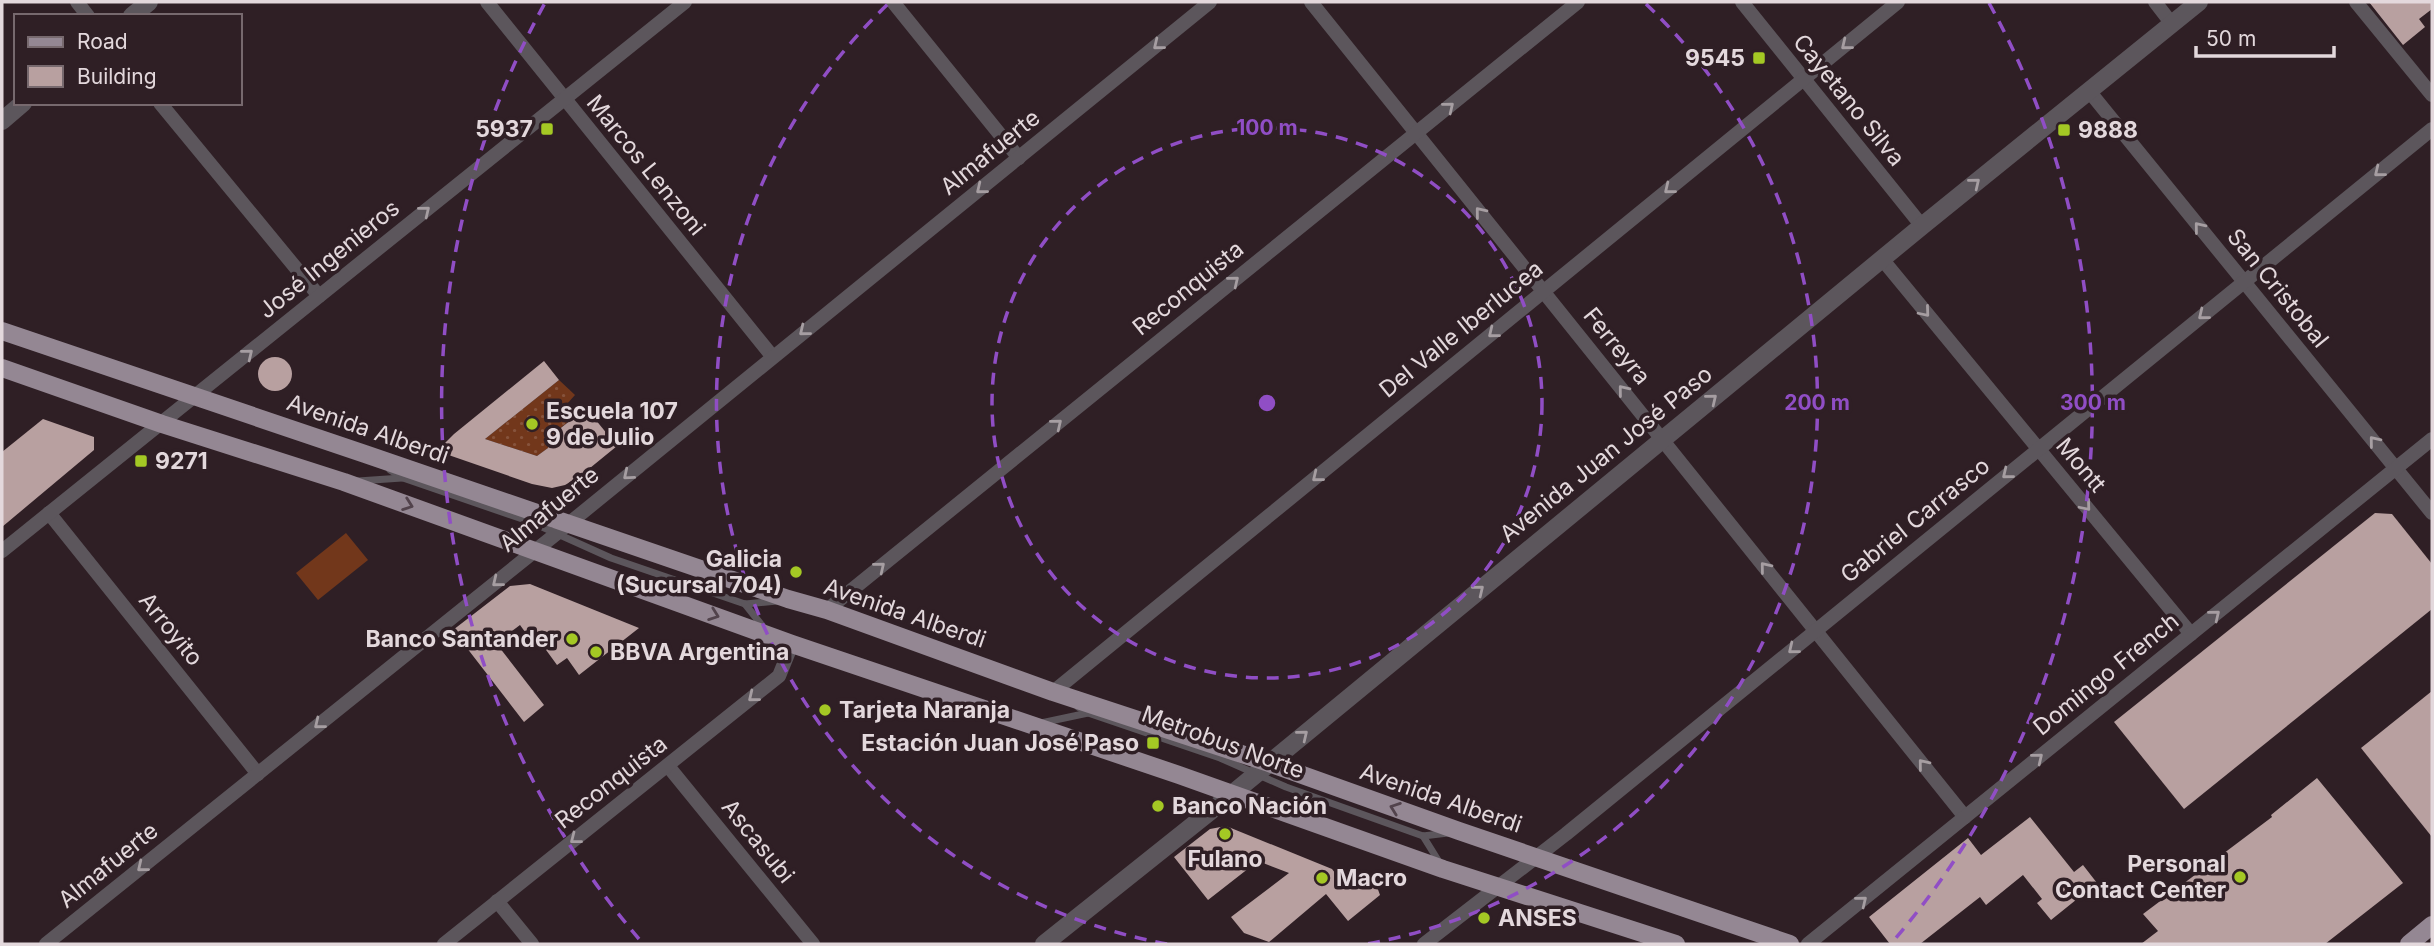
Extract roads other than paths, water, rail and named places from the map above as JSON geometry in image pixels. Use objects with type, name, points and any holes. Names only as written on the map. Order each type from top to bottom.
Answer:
[{"type":"main road","name":"Avenida Alberdi","points":[[6,335],[365,454],[562,529],[827,610],[1263,768],[1537,857],[1790,944]]},
{"type":"main road","points":[[2,368],[162,424],[344,482],[769,635],[1443,869],[1675,944]]},
{"type":"main road","points":[[2409,944],[2432,925]]},
{"type":"street","points":[[134,14],[149,2]]},
{"type":"street","name":"Marcos Lenzoni","points":[[486,2],[772,356]]},
{"type":"street","name":"José Ingenieros","points":[[2,551],[685,2]]},
{"type":"street","points":[[893,2],[1019,158]]},
{"type":"street","name":"Almafuerte","points":[[46,944],[535,551],[1210,2]]},
{"type":"street","name":"Ferreyra","points":[[1311,2],[1965,817]]},
{"type":"street","name":"Reconquista","points":[[827,610],[1578,2]]},
{"type":"street","name":"Cayetano Silva","points":[[1742,2],[1922,226]]},
{"type":"street","name":"Del Valle Iberlucea","points":[[1053,692],[1898,2]]},
{"type":"street","points":[[2155,2],[2172,24]]},
{"type":"street","name":"Avenida Juan José Paso","points":[[1044,944],[1232,794],[1922,226],[2199,2]]},
{"type":"street","points":[[2357,2],[2432,95]]},
{"type":"street","name":"San Cristobal","points":[[2089,91],[2432,513]]},
{"type":"street","points":[[2,121],[21,105]]},
{"type":"street","points":[[162,105],[319,296]]},
{"type":"street","name":"Gabriel Carrasco","points":[[1424,944],[1537,857],[2432,129]]},
{"type":"street","name":"Montt","points":[[1882,259],[2191,634]]},
{"type":"street","name":"Domingo French","points":[[1808,944],[2432,439]]},
{"type":"street","name":"Arroyito","points":[[49,513],[258,774]]},
{"type":"street","name":"Reconquista","points":[[444,944],[779,676],[792,643]]},
{"type":"street","name":"Ascasubi","points":[[668,766],[813,944]]},
{"type":"street","points":[[497,901],[532,944]]},
{"type":"lane","points":[[365,454],[403,478],[531,522],[562,529],[611,558],[745,604],[788,599]]},
{"type":"lane","points":[[344,482],[403,478]]},
{"type":"lane","points":[[745,604],[769,635]]},
{"type":"lane","name":"Metrobus Norte","points":[[1053,692],[1088,713],[1220,758],[1263,768],[1286,787],[1423,836],[1459,831]]},
{"type":"lane","points":[[1034,725],[1088,713]]},
{"type":"lane","points":[[1423,836],[1443,869]]},
{"type":"place","name":"9545","points":[[1759,58]]},
{"type":"place","name":"5937","points":[[547,129]]},
{"type":"place","name":"9888","points":[[2064,130]]},
{"type":"place","name":"Escuela 107 9 de Julio","points":[[532,424]]},
{"type":"place","name":"9271","points":[[141,461]]},
{"type":"place","name":"Galicia (Sucursal 704)","points":[[796,572]]},
{"type":"place","name":"Banco Santander","points":[[572,639]]},
{"type":"place","name":"BBVA Argentina","points":[[596,652]]},
{"type":"place","name":"Tarjeta Naranja","points":[[825,710]]},
{"type":"place","name":"Estación Juan José Paso","points":[[1153,743]]},
{"type":"place","name":"Banco Nación","points":[[1158,806]]},
{"type":"place","name":"Fulano","points":[[1225,834]]},
{"type":"place","name":"Personal Contact Center","points":[[2240,877]]},
{"type":"place","name":"Macro","points":[[1322,878]]},
{"type":"place","name":"ANSES","points":[[1484,918]]}]
